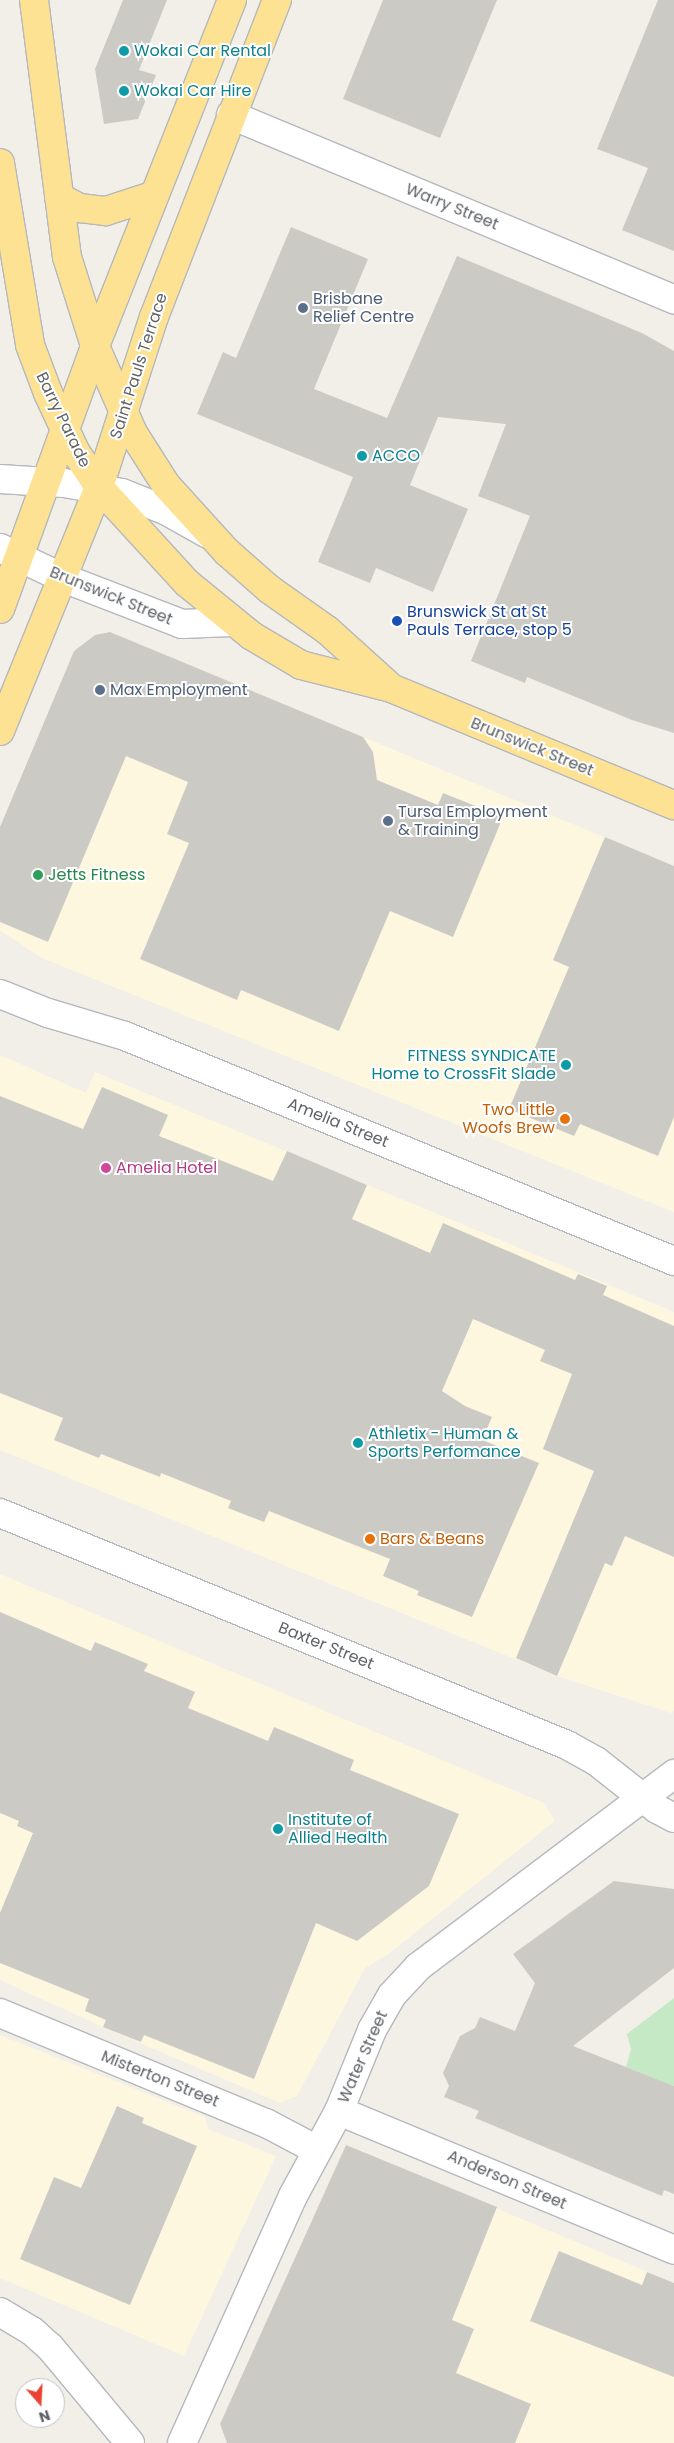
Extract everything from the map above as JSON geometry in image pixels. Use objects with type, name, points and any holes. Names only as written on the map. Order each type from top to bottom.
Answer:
[{"type":"highway","points":[[34,0],[67,256],[94,346]]},
{"type":"highway","points":[[0,609],[9,553],[44,482],[152,196],[232,0]]},
{"type":"highway","name":"Saint Pauls Terrace","points":[[0,731],[64,578],[99,487],[154,318],[277,0]]},
{"type":"highway","name":"Barry Parade","points":[[0,163],[30,345],[64,427],[99,487],[176,571],[232,622]]},
{"type":"highway","points":[[59,197],[80,208],[106,211],[152,196]]},
{"type":"highway","name":"Brunswick Street","points":[[94,346],[124,414],[160,478],[212,537],[269,589],[326,630],[391,688]]},
{"type":"highway","name":"Brunswick Street","points":[[232,622],[301,665],[391,688],[674,805]]},
{"type":"street","name":"Warry Street","points":[[231,115],[674,299]]},
{"type":"street","name":"Brunswick Street","points":[[0,479],[99,487],[159,508],[212,537]]},
{"type":"street","name":"Brunswick Street","points":[[9,553],[64,578],[182,624],[232,622]]},
{"type":"street","name":"Amelia Street","points":[[0,994],[48,1014],[125,1036],[674,1260]]},
{"type":"street","name":"Baxter Street","points":[[0,1513],[567,1745],[596,1761],[674,1818]]},
{"type":"street","name":"Water Street","points":[[182,2443],[293,2196],[339,2111],[372,2030],[403,1981],[642,1796],[674,1774]]},
{"type":"street","name":"Misterton Street","points":[[0,2013],[266,2123],[317,2150]]},
{"type":"street","name":"Anderson Street","points":[[339,2111],[674,2250]]},
{"type":"street","points":[[0,2312],[32,2330],[50,2347],[130,2443]]},
{"type":"shaded area","points":[[110,632],[674,866],[674,1212],[42,958],[0,930],[0,827],[74,651],[95,635]]},
{"type":"shaded area","points":[[0,1055],[86,1093],[95,1072],[674,1312],[674,1710],[671,1713],[557,1676],[0,1450]]},
{"type":"shaded area","points":[[0,1574],[544,1803],[555,1821],[387,1955],[365,1968],[297,2096],[280,2103],[103,2027],[0,1980]]},
{"type":"shaded area","points":[[0,2035],[205,2117],[208,2129],[276,2156],[184,2356],[0,2278]]},
{"type":"shaded area","points":[[346,2145],[674,2283],[674,2443],[227,2443],[220,2424]]},
{"type":"green space","points":[[674,1998],[674,2086],[626,2067],[631,2049],[627,2034]]},
{"type":"building","points":[[123,0],[167,0],[139,70],[156,75],[138,119],[104,124],[95,69]]},
{"type":"building","points":[[383,0],[497,0],[440,138],[343,99]]},
{"type":"building","points":[[658,0],[674,0],[674,251],[622,230],[648,168],[597,149]]},
{"type":"building","points":[[291,227],[368,259],[314,389],[387,418],[457,256],[642,333],[674,351],[674,733],[632,720],[527,677],[525,683],[471,661],[530,516],[478,496],[506,424],[438,417],[410,485],[468,509],[433,592],[376,568],[370,583],[318,562],[353,477],[197,414],[223,352],[236,358]]},
{"type":"building","points":[[110,632],[363,737],[373,752],[377,780],[438,805],[443,793],[503,817],[453,937],[390,911],[339,1031],[241,990],[237,1000],[140,959],[189,843],[167,834],[188,782],[126,756],[48,942],[0,922],[0,827],[74,651],[95,635]]},
{"type":"building","points":[[605,837],[674,866],[674,1117],[658,1156],[580,1124],[574,1136],[509,1109],[569,967],[553,960]]},
{"type":"building","points":[[102,1087],[168,1115],[159,1136],[273,1181],[287,1151],[367,1185],[352,1219],[430,1253],[443,1223],[575,1280],[578,1274],[607,1286],[603,1295],[674,1326],[674,1557],[625,1536],[612,1566],[605,1563],[557,1676],[516,1658],[594,1471],[543,1449],[572,1374],[540,1361],[545,1350],[473,1319],[442,1391],[465,1406],[492,1417],[482,1440],[539,1463],[472,1617],[417,1595],[419,1591],[383,1576],[390,1559],[269,1511],[264,1522],[228,1508],[231,1501],[161,1473],[160,1477],[101,1454],[99,1458],[54,1440],[63,1418],[0,1393],[0,1096],[83,1129]]},
{"type":"building","points":[[0,1612],[91,1651],[95,1642],[148,1664],[144,1671],[195,1692],[188,1708],[268,1741],[274,1727],[354,1760],[350,1770],[459,1814],[429,1886],[357,1941],[316,1923],[254,2079],[144,2035],[141,2042],[103,2027],[106,2020],[85,2011],[89,1999],[0,1963],[0,1913],[33,1833],[17,1826],[19,1821],[0,1813]]},
{"type":"building","points":[[614,1881],[674,1889],[674,1968],[573,2046],[674,2086],[674,2194],[664,2190],[662,2196],[475,2118],[479,2111],[444,2097],[449,2086],[443,2073],[460,2036],[475,2028],[480,2017],[515,2031],[535,1983],[513,1954]]},
{"type":"building","points":[[117,2106],[144,2118],[142,2123],[197,2146],[130,2305],[20,2259],[54,2177],[81,2188]]},
{"type":"building","points":[[346,2145],[497,2207],[452,2320],[474,2329],[456,2373],[531,2404],[515,2443],[227,2443],[220,2424]]},
{"type":"building","points":[[559,2251],[642,2285],[647,2272],[674,2283],[674,2377],[530,2321]]},
{"type":"place","name":"Wokai Car Rental","points":[[124,51]]},
{"type":"place","name":"Wokai Car Hire","points":[[124,91]]},
{"type":"place","name":"Brisbane Relief Centre","points":[[303,308]]},
{"type":"place","name":"ACCO","points":[[362,456]]},
{"type":"place","name":"Brunswick St at St Pauls Terrace, stop 5","points":[[397,621]]},
{"type":"place","name":"Max Employment","points":[[100,690]]},
{"type":"place","name":"Tursa Employment & Training","points":[[388,821]]},
{"type":"place","name":"Jetts Fitness","points":[[38,875]]},
{"type":"place","name":"FITNESS SYNDICATE Home to CrossFit Slade","points":[[566,1065]]},
{"type":"place","name":"Two Little Woofs Brew","points":[[565,1119]]},
{"type":"place","name":"Amelia Hotel","points":[[106,1168]]},
{"type":"place","name":"Athletix - Human & Sports Perfomance","points":[[358,1443]]},
{"type":"place","name":"Bars & Beans","points":[[370,1539]]},
{"type":"place","name":"Institute of Allied Health","points":[[278,1829]]}]
